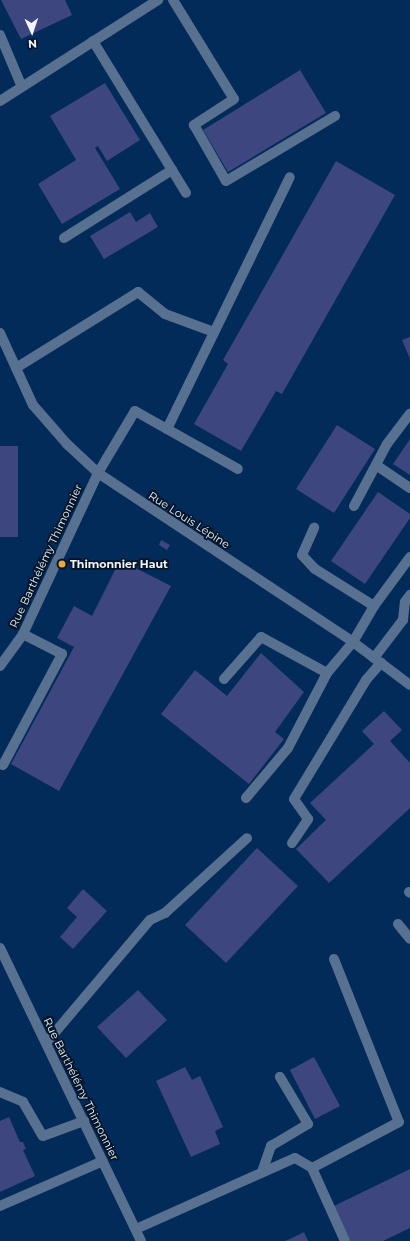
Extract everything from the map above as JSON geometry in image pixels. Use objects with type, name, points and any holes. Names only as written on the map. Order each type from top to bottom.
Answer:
[{"type":"street","points":[[0,101],[158,0]]},
{"type":"street","points":[[173,0],[234,99],[194,125],[226,181],[335,116]]},
{"type":"street","points":[[0,35],[22,87]]},
{"type":"street","points":[[93,41],[186,192]]},
{"type":"street","points":[[64,238],[172,170]]},
{"type":"street","points":[[238,469],[167,428],[290,177]]},
{"type":"street","points":[[16,368],[138,292],[165,314],[214,332]]},
{"type":"street","name":"Rue Louis Lépine","points":[[0,333],[33,405],[67,444],[98,474],[352,642],[410,686]]},
{"type":"street","name":"Rue Barthélémy Thimonnier","points":[[0,666],[23,634],[98,474],[135,411],[167,428]]},
{"type":"street","points":[[354,506],[387,444],[410,414]]},
{"type":"street","points":[[376,465],[410,488]]},
{"type":"street","points":[[314,528],[302,555],[315,569],[374,606]]},
{"type":"street","points":[[246,798],[288,748],[326,673],[352,642],[374,606],[410,557]]},
{"type":"street","points":[[292,843],[308,819],[294,799],[378,661],[407,621],[405,602],[410,595]]},
{"type":"street","points":[[3,765],[62,654],[23,634]]},
{"type":"street","points":[[224,679],[261,637],[326,673]]},
{"type":"street","points":[[46,1043],[150,920],[166,913],[247,838]]},
{"type":"street","points":[[398,924],[410,939]]},
{"type":"street","name":"Rue Barthélémy Thimonnier","points":[[0,948],[141,1241]]},
{"type":"street","points":[[312,1168],[399,1122],[334,959]]},
{"type":"street","points":[[262,1172],[271,1146],[308,1124],[280,1077]]},
{"type":"street","points":[[0,1092],[23,1102],[43,1136],[84,1121]]},
{"type":"street","points":[[136,1230],[295,1158],[312,1168],[345,1241]]},
{"type":"street","points":[[0,1206],[103,1161]]},
{"type":"building","points":[[1,0],[65,0],[72,15],[21,39]]},
{"type":"building","points":[[300,70],[326,113],[228,172],[203,130]]},
{"type":"building","points":[[105,83],[140,140],[107,161],[98,146],[95,148],[120,189],[62,224],[38,184],[76,160],[50,116]]},
{"type":"building","points":[[336,161],[395,195],[282,394],[276,391],[241,451],[194,424],[228,364],[223,360]]},
{"type":"building","points":[[130,212],[136,222],[150,213],[158,227],[104,259],[90,236]]},
{"type":"building","points":[[410,337],[410,359],[402,340]]},
{"type":"building","points":[[337,425],[375,449],[334,513],[296,489]]},
{"type":"building","points":[[410,439],[410,475],[393,464]]},
{"type":"building","points":[[0,446],[18,446],[18,537],[0,537]]},
{"type":"building","points":[[378,492],[410,514],[410,518],[365,584],[331,561]]},
{"type":"building","points":[[161,540],[170,545],[167,550],[159,545]]},
{"type":"building","points":[[120,560],[171,586],[59,791],[11,764],[74,647],[57,638],[74,606],[92,616]]},
{"type":"building","points":[[261,653],[304,692],[275,732],[284,739],[249,784],[161,714],[195,670],[227,696]]},
{"type":"building","points":[[384,711],[402,730],[390,741],[410,763],[410,808],[329,883],[296,849],[326,820],[310,803],[374,744],[362,731]]},
{"type":"building","points":[[257,848],[298,886],[226,963],[185,925]]},
{"type":"building","points":[[83,889],[107,911],[73,949],[60,937],[77,917],[67,908]]},
{"type":"building","points":[[138,990],[167,1020],[126,1058],[97,1027]]},
{"type":"building","points":[[314,1057],[340,1106],[315,1119],[290,1070]]},
{"type":"building","points":[[185,1067],[192,1080],[200,1076],[223,1127],[215,1131],[220,1144],[191,1157],[156,1081]]},
{"type":"building","points":[[9,1117],[20,1142],[23,1142],[26,1149],[23,1150],[35,1176],[0,1192],[0,1121]]},
{"type":"building","points":[[410,1169],[410,1228],[383,1241],[350,1241],[334,1206]]},
{"type":"building","points":[[304,1232],[308,1241],[285,1241],[290,1239]]},
{"type":"place","name":"Thimonnier Haut","points":[[62,564]]}]
